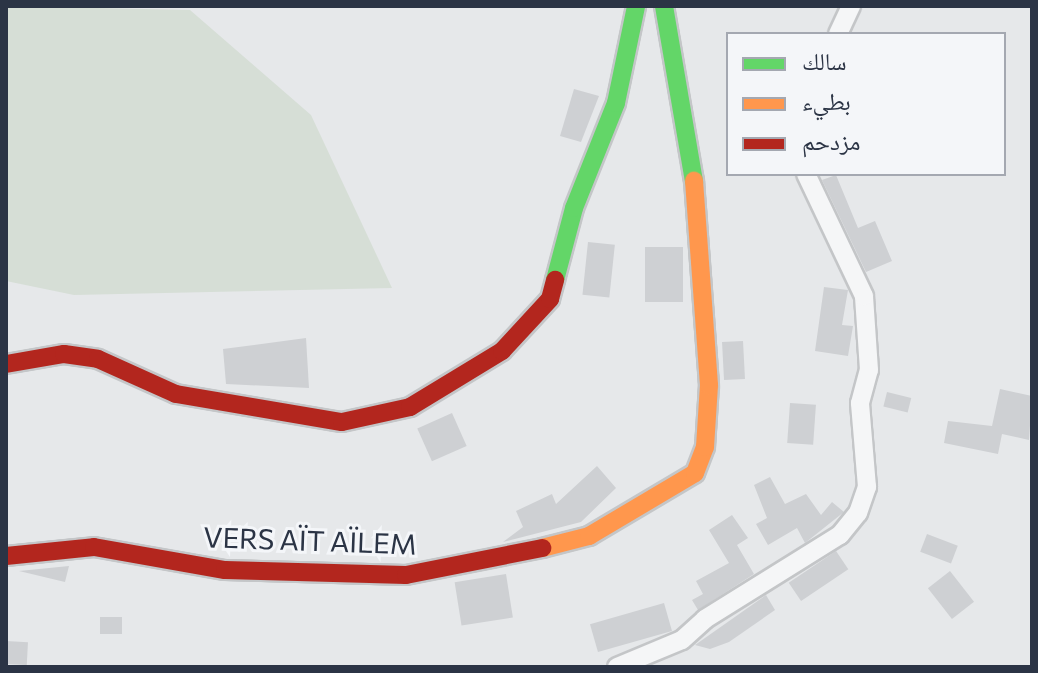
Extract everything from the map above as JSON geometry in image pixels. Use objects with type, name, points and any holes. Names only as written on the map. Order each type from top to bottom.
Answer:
[{"type":"street","points":[[6,364],[64,354],[98,359],[176,394],[328,420],[375,419],[410,407],[502,351],[550,299],[574,208],[616,103],[636,6]]},
{"type":"street","name":"VERS AÏT AÏLEM","points":[[6,556],[94,547],[225,570],[406,575],[466,568],[589,536],[695,473],[705,447],[709,385],[693,165],[664,6]]},
{"type":"street","points":[[839,32],[851,6]]},
{"type":"street","points":[[617,667],[682,640],[705,619],[840,535],[858,513],[867,487],[860,403],[869,370],[864,296],[807,176]]},
{"type":"shaded area","points":[[6,6],[190,10],[311,115],[392,288],[74,295],[6,281]]},
{"type":"building","points":[[574,89],[599,96],[581,142],[560,136]]},
{"type":"building","points":[[836,176],[858,228],[875,221],[892,261],[866,272],[822,180]]},
{"type":"building","points":[[588,242],[615,245],[609,298],[582,295]]},
{"type":"building","points":[[645,247],[683,247],[683,302],[645,302]]},
{"type":"building","points":[[824,287],[848,290],[842,325],[853,326],[848,356],[815,351]]},
{"type":"building","points":[[306,338],[309,388],[226,384],[223,349]]},
{"type":"building","points":[[743,341],[745,379],[724,380],[722,342]]},
{"type":"building","points":[[1000,389],[1032,396],[1029,440],[1002,434],[998,454],[944,443],[948,421],[992,426]]},
{"type":"building","points":[[887,392],[911,398],[908,413],[883,407]]},
{"type":"building","points":[[790,403],[816,405],[813,445],[787,443]]},
{"type":"building","points":[[452,413],[467,446],[432,461],[417,428]]},
{"type":"building","points":[[597,466],[616,488],[581,522],[503,542],[523,527],[516,511],[552,494],[556,504]]},
{"type":"building","points":[[770,477],[785,504],[806,494],[821,515],[832,502],[844,512],[805,543],[797,528],[768,545],[756,524],[767,518],[754,485]]},
{"type":"building","points":[[732,515],[748,538],[737,545],[754,574],[698,610],[692,600],[703,594],[696,581],[729,563],[709,530]]},
{"type":"building","points":[[927,534],[958,546],[951,564],[920,552]]},
{"type":"building","points":[[836,551],[848,569],[801,601],[789,583]]},
{"type":"building","points":[[69,566],[65,582],[19,571]]},
{"type":"building","points":[[950,571],[974,602],[952,619],[928,588]]},
{"type":"building","points":[[506,574],[513,617],[462,626],[455,582]]},
{"type":"building","points":[[766,595],[775,610],[729,642],[710,649],[695,645]]},
{"type":"building","points":[[664,603],[672,631],[598,652],[590,624]]},
{"type":"building","points":[[100,617],[122,617],[122,634],[100,634]]},
{"type":"building","points":[[6,641],[28,642],[27,665],[6,664]]},
{"type":"traffic: fast","points":[[555,280],[574,208],[616,103],[636,6]]},
{"type":"traffic: fast","points":[[664,6],[694,181]]},
{"type":"traffic: slow","points":[[542,548],[589,536],[695,473],[705,447],[709,385],[694,181]]},
{"type":"traffic: jam","points":[[6,364],[64,354],[98,359],[176,394],[342,422],[410,407],[502,351],[550,299],[555,280]]},
{"type":"traffic: jam","points":[[6,556],[94,547],[225,570],[406,575],[542,548]]}]
